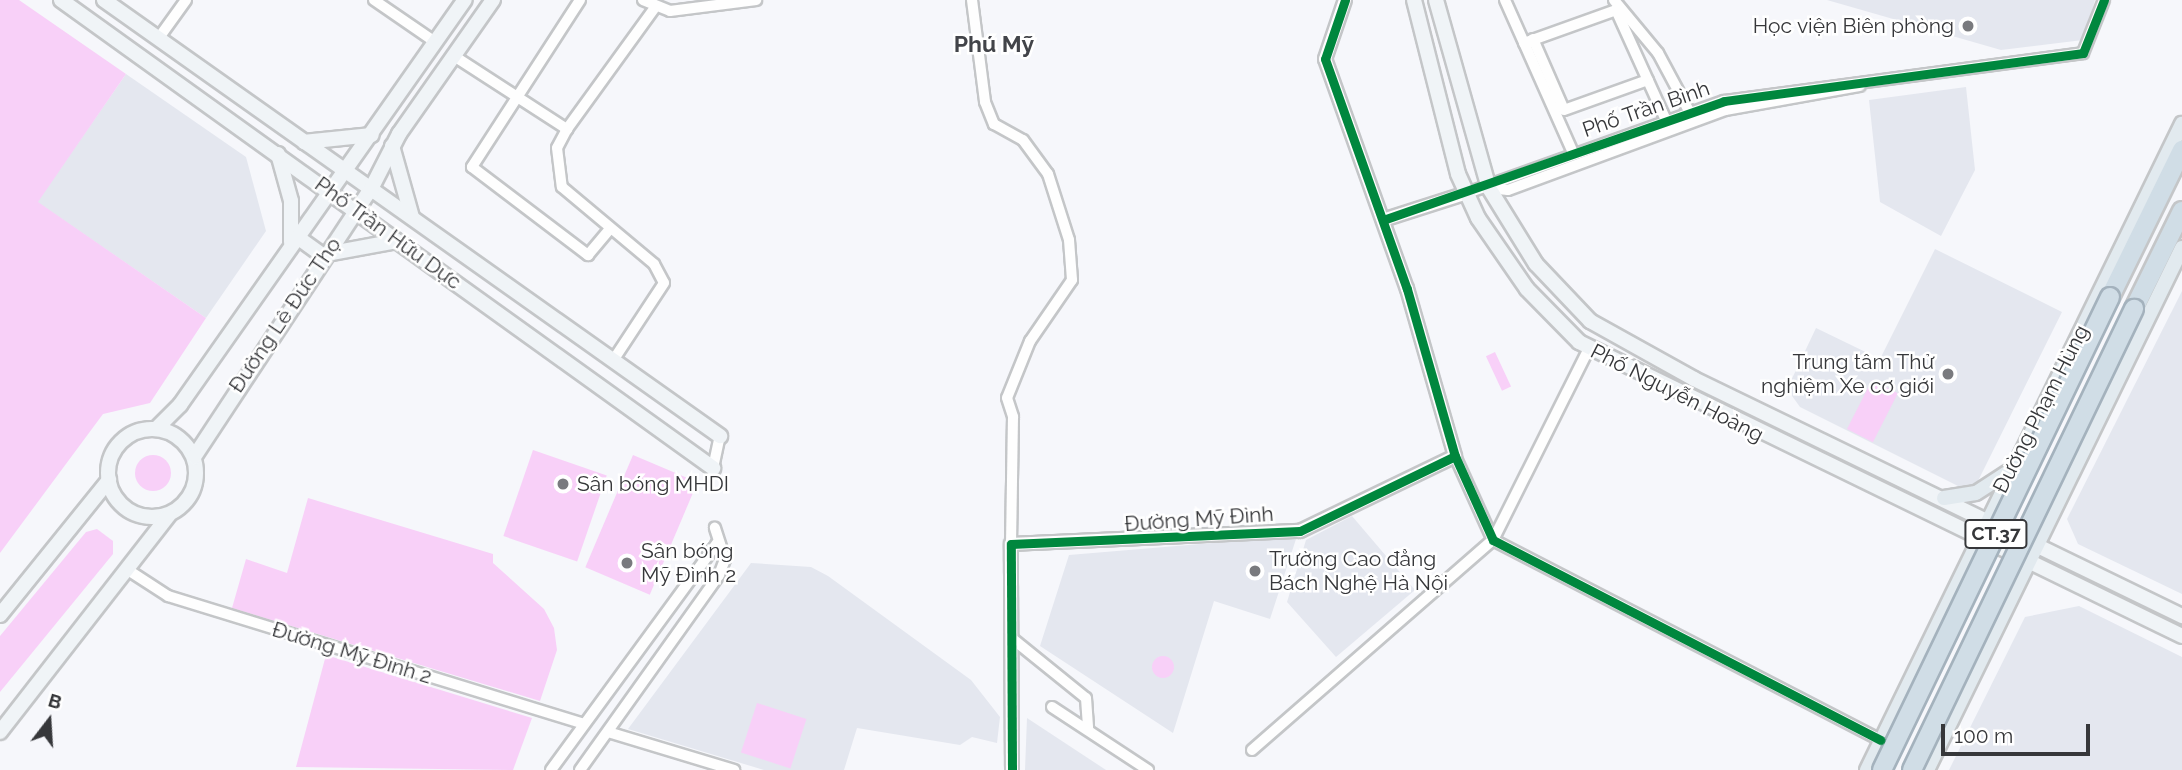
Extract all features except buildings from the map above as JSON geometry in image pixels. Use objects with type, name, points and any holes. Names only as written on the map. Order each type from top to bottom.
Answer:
[{"type":"highway","name":"CT.37","points":[[1882,770],[2182,150]]},
{"type":"highway","name":"CT.37","points":[[1912,770],[2182,211]]},
{"type":"main road","name":"Phố Trần Hữu Dực","points":[[61,0],[713,468]]},
{"type":"main road","name":"Phố Trần Hữu Dực","points":[[104,0],[720,436]]},
{"type":"main road","name":"Đường Lê Đức Thọ","points":[[156,429],[180,405],[328,190],[382,122],[465,0]]},
{"type":"main road","name":"Đường Lê Đức Thọ","points":[[194,457],[371,189],[396,139],[493,0]]},
{"type":"main road","name":"Phố Nguyễn Hoàng","points":[[1414,0],[1467,193],[1527,289],[1588,350],[2182,636]]},
{"type":"main road","name":"Phố Nguyễn Hoàng","points":[[1436,0],[1489,188],[1535,264],[1590,321],[1694,379],[1944,498],[2182,616]]},
{"type":"main road","points":[[382,122],[396,139],[412,218]]},
{"type":"main road","name":"Đường Phạm Hùng","points":[[1867,770],[1970,535],[2008,472],[2182,124]]},
{"type":"main road","points":[[284,128],[274,151],[290,201],[294,240],[325,255],[397,241]]},
{"type":"main road","points":[[304,142],[372,135]]},
{"type":"main road","points":[[1927,770],[2043,548],[2182,248]]},
{"type":"main road","points":[[0,615],[109,480],[120,443],[156,429],[185,443],[194,457],[191,494],[169,514],[0,732]]},
{"type":"main road","points":[[1944,498],[1976,493],[2008,472]]},
{"type":"main road","points":[[109,480],[128,509],[169,514]]},
{"type":"street","points":[[158,39],[186,0]]},
{"type":"street","points":[[374,0],[435,42]]},
{"type":"street","points":[[580,0],[516,102],[471,167],[588,255],[610,229]]},
{"type":"street","points":[[643,0],[654,9],[756,0]]},
{"type":"street","points":[[972,0],[985,102],[995,124],[1023,140],[1048,174],[1069,240],[1072,280],[1030,341],[1007,398],[1013,418],[1010,544],[1014,640],[1012,770]]},
{"type":"street","points":[[1345,0],[1325,59],[1383,220],[1455,456],[1493,541],[1880,740]]},
{"type":"street","points":[[1505,0],[1564,110],[1648,80]]},
{"type":"street","points":[[1614,0],[1658,53],[1689,111]]},
{"type":"street","name":"Phố Trần Bình","points":[[1489,188],[1508,190],[1726,110],[1860,86],[2083,53],[2104,0]]},
{"type":"street","points":[[614,359],[664,284],[654,264],[562,187],[557,148],[567,129],[654,9]]},
{"type":"street","points":[[1529,41],[1616,10],[1665,120]]},
{"type":"street","points":[[1529,41],[1573,153]]},
{"type":"street","points":[[454,56],[516,102],[567,129]]},
{"type":"street","name":"Phố Trần Bình","points":[[1383,220],[1489,188],[1573,153],[1724,101],[1860,86]]},
{"type":"street","points":[[1252,750],[1493,541],[1588,350]]},
{"type":"street","points":[[713,468],[720,436]]},
{"type":"street","name":"Đường Mỹ Đình","points":[[1010,544],[1300,530],[1455,456]]},
{"type":"street","points":[[580,770],[719,575],[724,559],[717,543],[715,528]]},
{"type":"street","points":[[551,770],[717,543]]},
{"type":"street","name":"Đường Mỹ Đình 2","points":[[128,570],[168,596],[583,724]]},
{"type":"street","points":[[1014,640],[1086,698],[1088,729]]},
{"type":"street","points":[[1052,707],[1148,770]]},
{"type":"street","points":[[608,732],[734,770]]},
{"type":"shaded area","points":[[0,0],[19,0],[126,74],[38,202],[206,318],[150,403],[103,414],[0,553]]},
{"type":"shaded area","name":"Học viện Biên phòng","points":[[1827,0],[2095,0],[2083,40],[2001,50]]},
{"type":"shaded area","points":[[126,74],[246,157],[266,231],[206,318],[37,202]]},
{"type":"shaded area","points":[[1966,87],[1975,170],[1941,236],[1880,202],[1869,100]]},
{"type":"shaded area","points":[[1935,249],[2062,312],[1977,483],[1962,488],[1800,407],[1787,389],[1816,328],[1880,359]]},
{"type":"shaded area","points":[[2182,291],[2182,594],[2078,544],[2067,519]]},
{"type":"shaded area","points":[[1495,352],[1511,386],[1502,391],[1486,356]]},
{"type":"shaded area","points":[[1872,380],[1898,393],[1873,442],[1847,429]]},
{"type":"shaded area","points":[[533,450],[607,475],[577,561],[503,536]]},
{"type":"shaded area","points":[[153,455],[166,460],[171,473],[166,486],[153,491],[140,486],[135,473],[140,460]]},
{"type":"shaded area","points":[[633,455],[697,482],[650,595],[585,567]]},
{"type":"shaded area","points":[[308,498],[493,554],[493,563],[544,609],[554,628],[557,650],[540,701],[232,608],[246,559],[287,573]]},
{"type":"shaded area","points":[[1352,516],[1415,590],[1336,657],[1287,602],[1306,540]]},
{"type":"shaded area","points":[[97,529],[113,541],[113,554],[0,692],[0,636],[86,532]]},
{"type":"shaded area","points":[[1297,536],[1270,619],[1214,601],[1173,733],[1040,646],[1069,555]]},
{"type":"shaded area","points":[[751,563],[811,567],[828,576],[971,680],[1000,717],[997,743],[972,737],[960,745],[857,728],[844,770],[764,770],[628,729]]},
{"type":"shaded area","points":[[2079,606],[2182,657],[2182,770],[1949,770],[2025,617]]},
{"type":"shaded area","points":[[326,655],[532,718],[513,770],[296,767]]},
{"type":"shaded area","points":[[1159,656],[1167,656],[1174,663],[1174,671],[1167,678],[1159,678],[1152,671],[1152,663]]},
{"type":"shaded area","points":[[757,703],[806,719],[790,769],[741,752]]},
{"type":"shaded area","points":[[1027,718],[1106,770],[1025,770]]},
{"type":"cycle path","points":[[1345,0],[1325,59],[1407,289],[1455,456],[1493,540],[1880,740]]},
{"type":"cycle path","points":[[1383,220],[1724,101],[2083,53],[2104,0]]},
{"type":"cycle path","points":[[1012,770],[1011,544],[1300,531],[1455,456]]},
{"type":"place","name":"Học viện Biên phòng","points":[[1968,26]]},
{"type":"place","name":"Trung tâm Thử nghiệm Xe cơ giới","points":[[1948,374]]},
{"type":"place","name":"Sân bóng MHDI","points":[[563,484]]},
{"type":"place","name":"Sân bóng Mỹ Đình 2","points":[[627,563]]},
{"type":"place","name":"Trường Cao đẳng Bách Nghệ Hà Nội","points":[[1255,571]]},
{"type":"district","name":"Phú Mỹ","points":[[994,44]]}]
